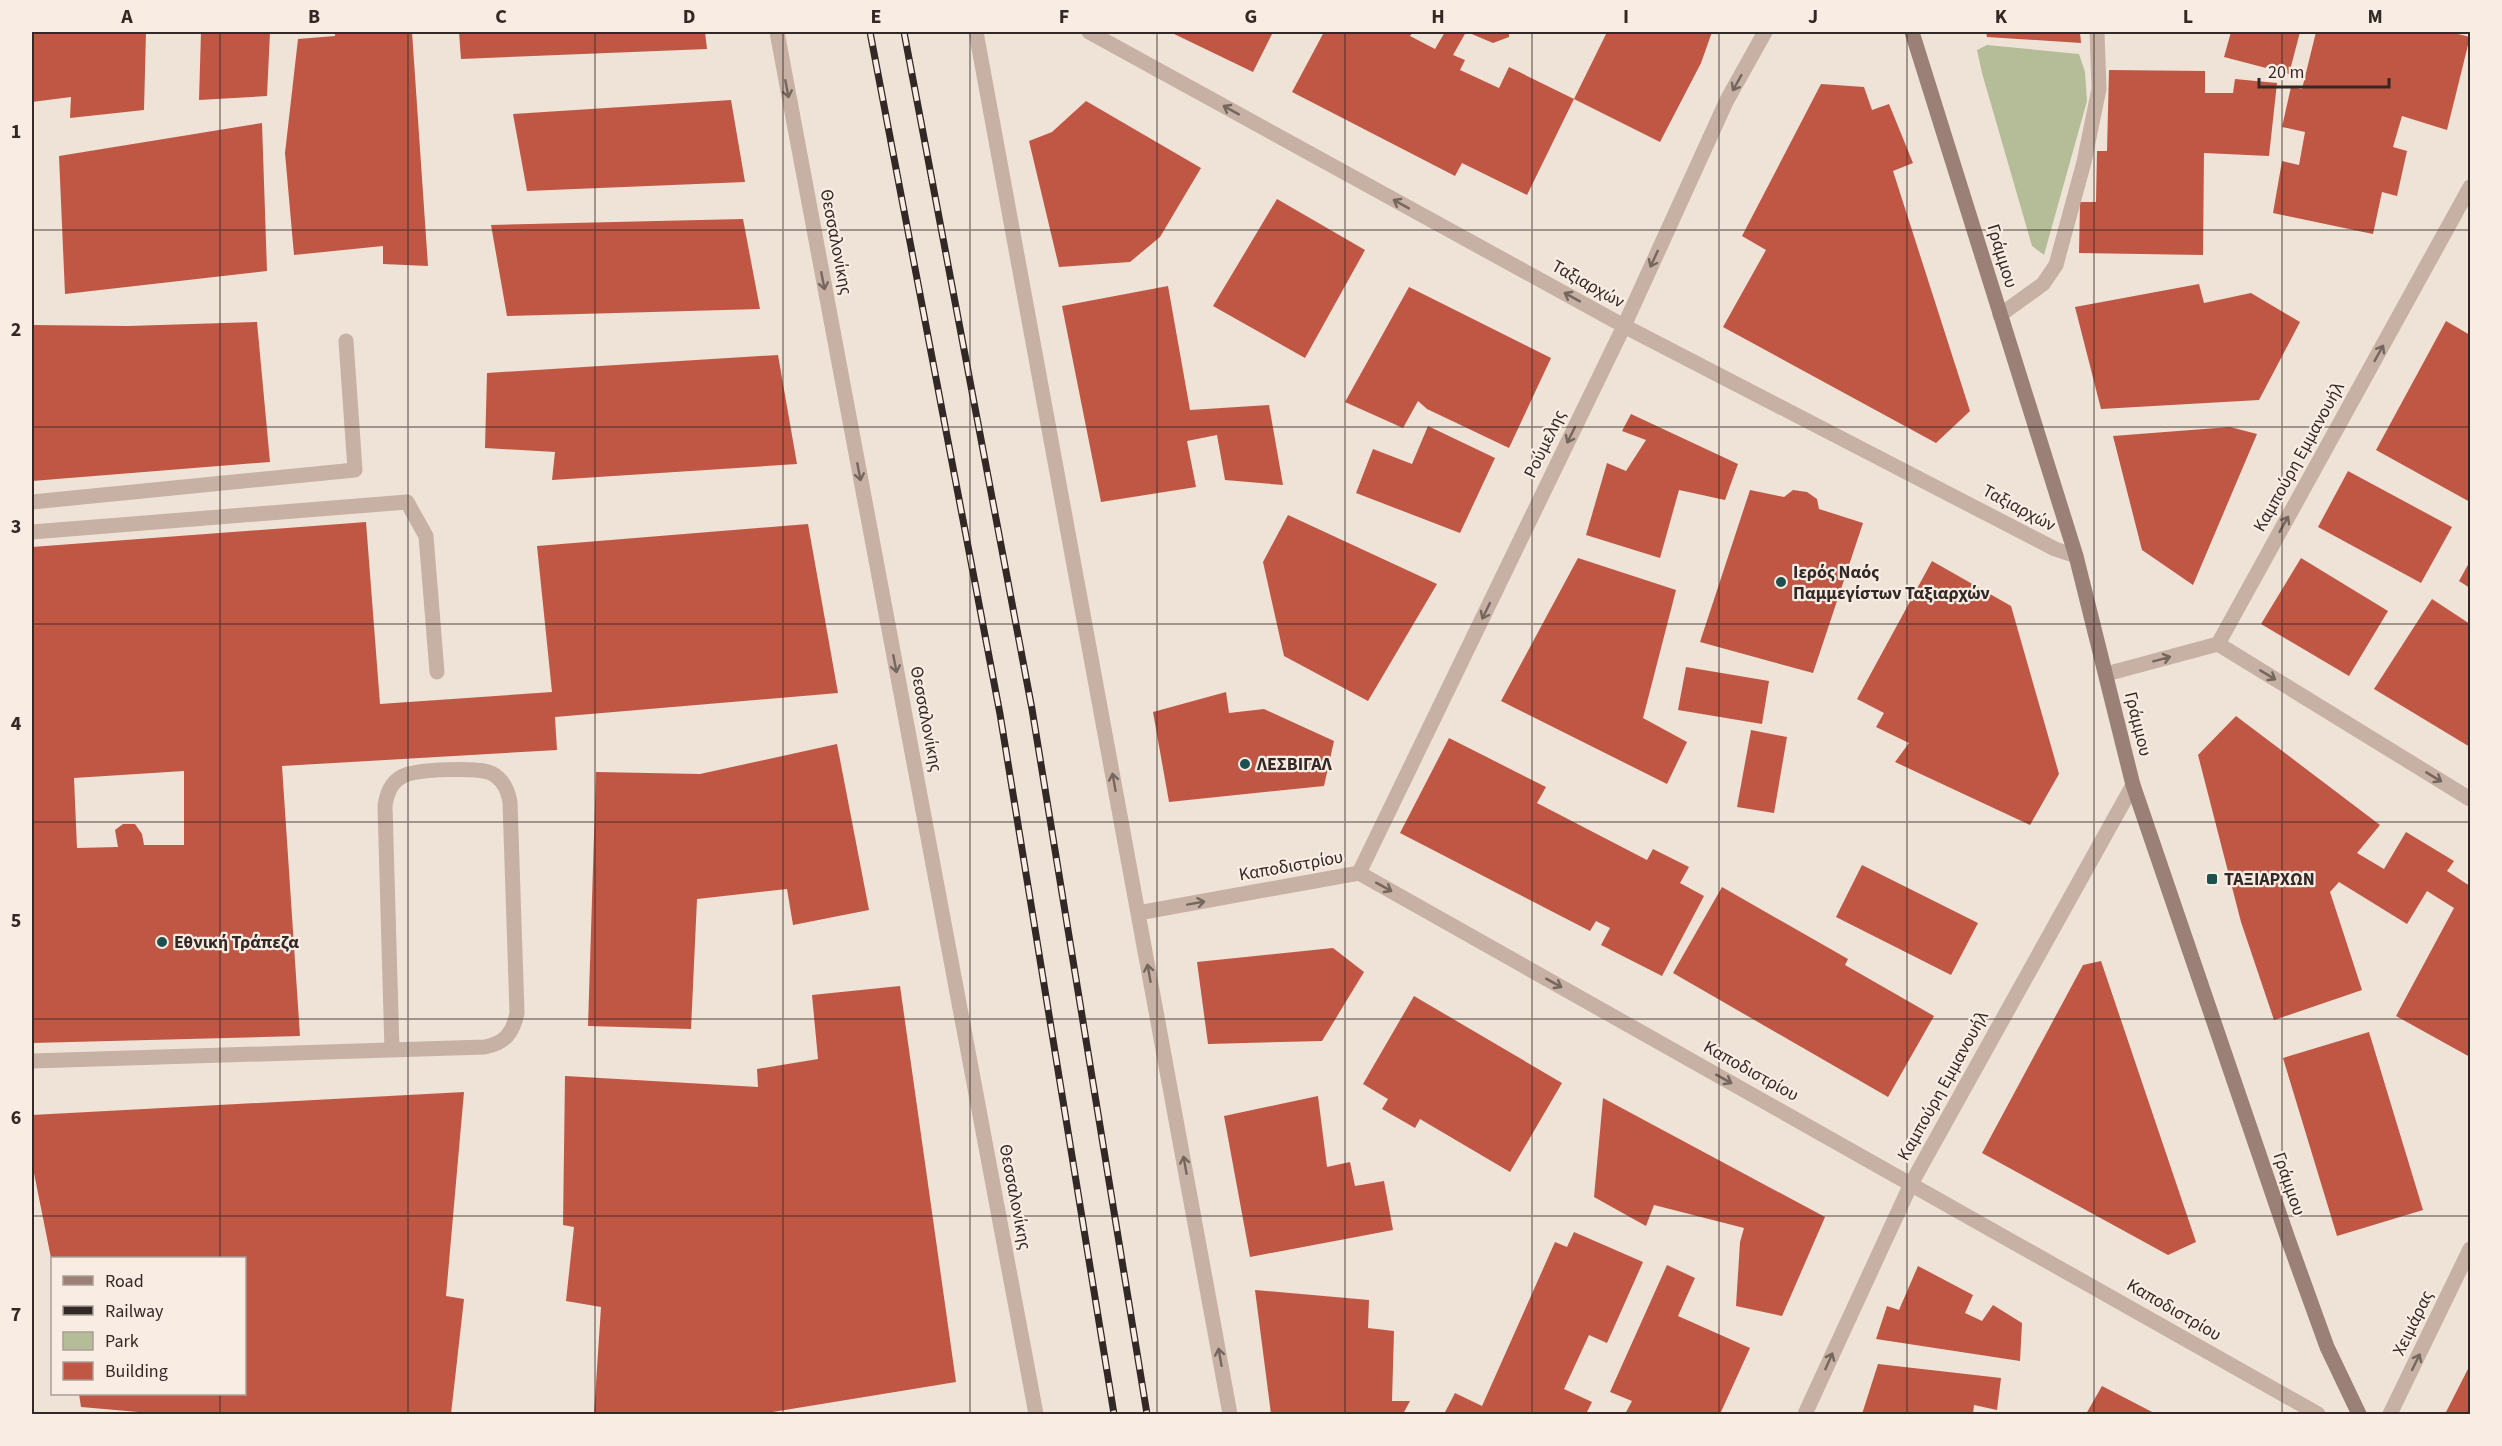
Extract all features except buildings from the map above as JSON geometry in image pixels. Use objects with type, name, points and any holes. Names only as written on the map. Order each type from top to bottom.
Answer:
[{"type":"street","name":"Θεσσαλονίκης","points":[[777,32],[1036,1414]]},
{"type":"street","points":[[976,32],[1230,1414]]},
{"type":"street","name":"Ταξιαρχών","points":[[1089,32],[1624,326],[2055,549],[2076,556]]},
{"type":"street","name":"Ρούμελης","points":[[1359,873],[1624,326],[1727,100],[1765,32]]},
{"type":"street","name":"Γράμμου","points":[[1912,32],[2076,556],[2133,784],[2303,1283],[2327,1347],[2359,1414]]},
{"type":"street","points":[[2000,315],[2043,284],[2056,265],[2084,162],[2099,89],[2097,32]]},
{"type":"street","name":"Καμπούρη Εμμανουήλ","points":[[2218,644],[2470,187]]},
{"type":"street","points":[[32,502],[355,470],[346,341]]},
{"type":"street","points":[[32,532],[407,502],[426,536],[437,672]]},
{"type":"street","points":[[2106,674],[2218,644],[2470,799]]},
{"type":"street","points":[[32,1061],[392,1050],[485,1047],[497,1044],[508,1037],[517,1013],[510,802],[508,790],[500,779],[490,772],[417,772],[399,779],[387,794],[385,806],[392,1050]]},
{"type":"street","name":"Καμπούρη Εμμανουήλ","points":[[1805,1414],[1911,1184],[2133,784]]},
{"type":"street","name":"Καποδιστρίου","points":[[1138,913],[1359,873],[2318,1414]]},
{"type":"street","name":"Χειμάρας","points":[[2390,1414],[2470,1249]]},
{"type":"green space","points":[[1987,45],[2079,54],[2085,72],[2087,101],[2044,255],[2032,246],[1982,73],[1977,50]]},
{"type":"railway","points":[[870,32],[1000,714],[1114,1414]]},
{"type":"railway","points":[[904,32],[1032,709],[1147,1414]]},
{"type":"place","name":"Ιερός Ναός Παμμεγίστων Ταξιαρχών","points":[[1781,582]]},
{"type":"place","name":"ΛΕΣΒΙΓΑΛ","points":[[1245,764]]},
{"type":"place","name":"ΤΑΞΙΑΡΧΩΝ","points":[[2212,879]]},
{"type":"place","name":"Εθνική Τράπεζα","points":[[162,942]]}]
